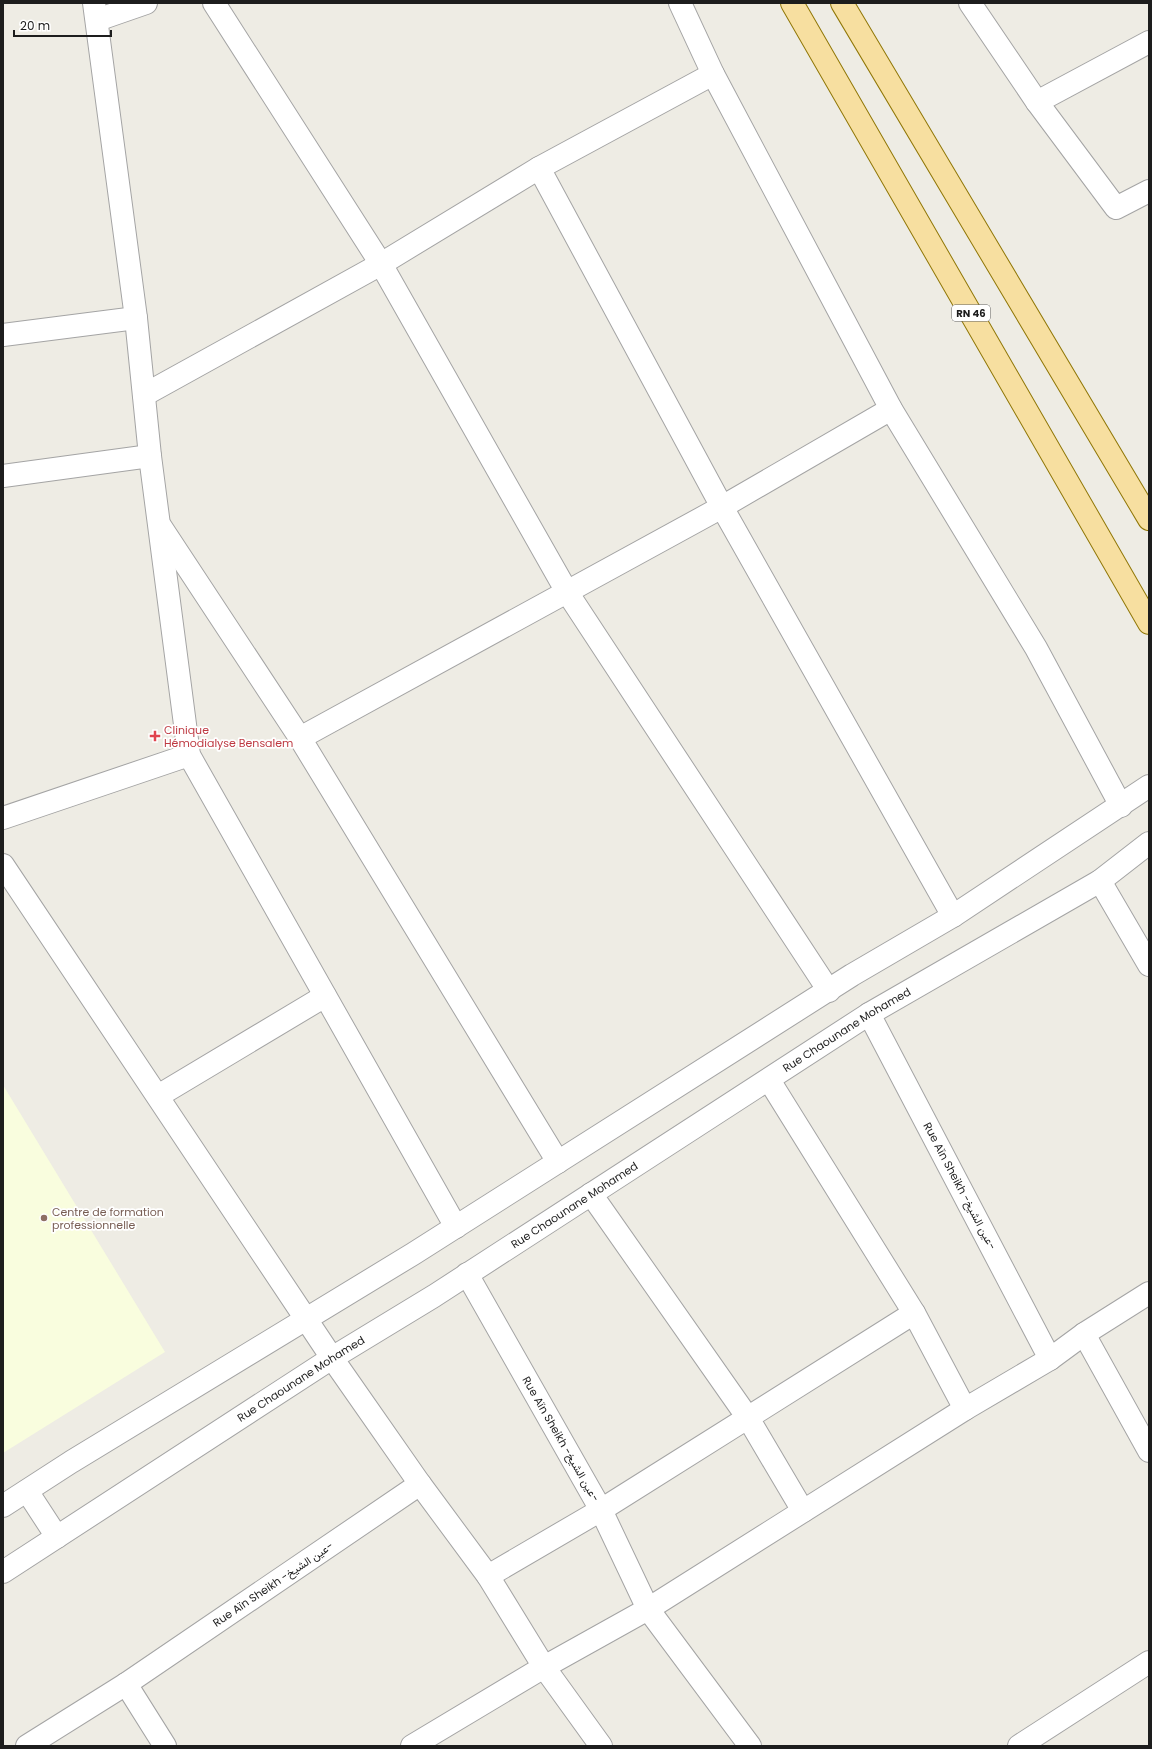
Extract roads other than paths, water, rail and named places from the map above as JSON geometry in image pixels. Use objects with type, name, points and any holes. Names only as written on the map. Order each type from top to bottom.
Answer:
[{"type":"main road","name":"RN 46","points":[[792,3],[1149,623]]},
{"type":"main road","points":[[842,3],[1149,519]]},
{"type":"street","points":[[146,3],[96,12],[136,318],[158,524],[188,755],[456,1227]]},
{"type":"street","points":[[214,3],[381,264],[567,592],[829,991]]},
{"type":"street","points":[[680,3],[714,74],[891,409],[1036,648],[1121,806]]},
{"type":"street","points":[[970,3],[1037,102],[1116,208],[1149,191]]},
{"type":"street","points":[[1037,102],[1149,42]]},
{"type":"street","points":[[144,395],[381,264],[539,168],[714,74]]},
{"type":"street","points":[[539,168],[722,507],[953,916]]},
{"type":"street","points":[[3,335],[136,318]]},
{"type":"street","points":[[300,738],[722,507],[891,409]]},
{"type":"street","points":[[3,476],[150,456]]},
{"type":"street","points":[[158,524],[300,738],[558,1162]]},
{"type":"street","points":[[5,812],[188,755]]},
{"type":"street","points":[[3,1506],[308,1320],[829,991],[953,916],[1149,786]]},
{"type":"street","name":"Rue Chaounane Mohamed","points":[[3,1572],[332,1358],[467,1274],[869,1014],[1100,881],[1149,843]]},
{"type":"street","points":[[3,865],[332,1358],[420,1484],[488,1576],[544,1667],[601,1746]]},
{"type":"street","points":[[1100,881],[1149,965]]},
{"type":"street","points":[[158,1096],[325,996]]},
{"type":"street","name":"Rue Aïn Sheikh -عين الشيخ-","points":[[869,1014],[1050,1359]]},
{"type":"street","points":[[769,1080],[914,1313],[965,1408]]},
{"type":"street","points":[[591,1194],[748,1418],[803,1511]]},
{"type":"street","name":"Rue Aïn Sheikh -عين الشيخ-","points":[[467,1274],[601,1510],[648,1609],[750,1746]]},
{"type":"street","points":[[412,1746],[544,1667],[648,1609],[965,1408],[1050,1359],[1084,1334],[1149,1293]]},
{"type":"street","points":[[488,1576],[601,1510],[914,1313]]},
{"type":"street","points":[[1084,1334],[1149,1451]]},
{"type":"street","name":"Rue Aïn Sheikh -عين الشيخ-","points":[[27,1746],[126,1684],[420,1484]]},
{"type":"street","points":[[27,1491],[57,1537]]},
{"type":"street","points":[[1019,1746],[1149,1662]]},
{"type":"street","points":[[126,1684],[165,1746]]},
{"type":"place","name":"Clinique Hémodialyse Bensalem","points":[[155,736]]},
{"type":"place","name":"Centre de formation professionnelle","points":[[44,1218]]}]
